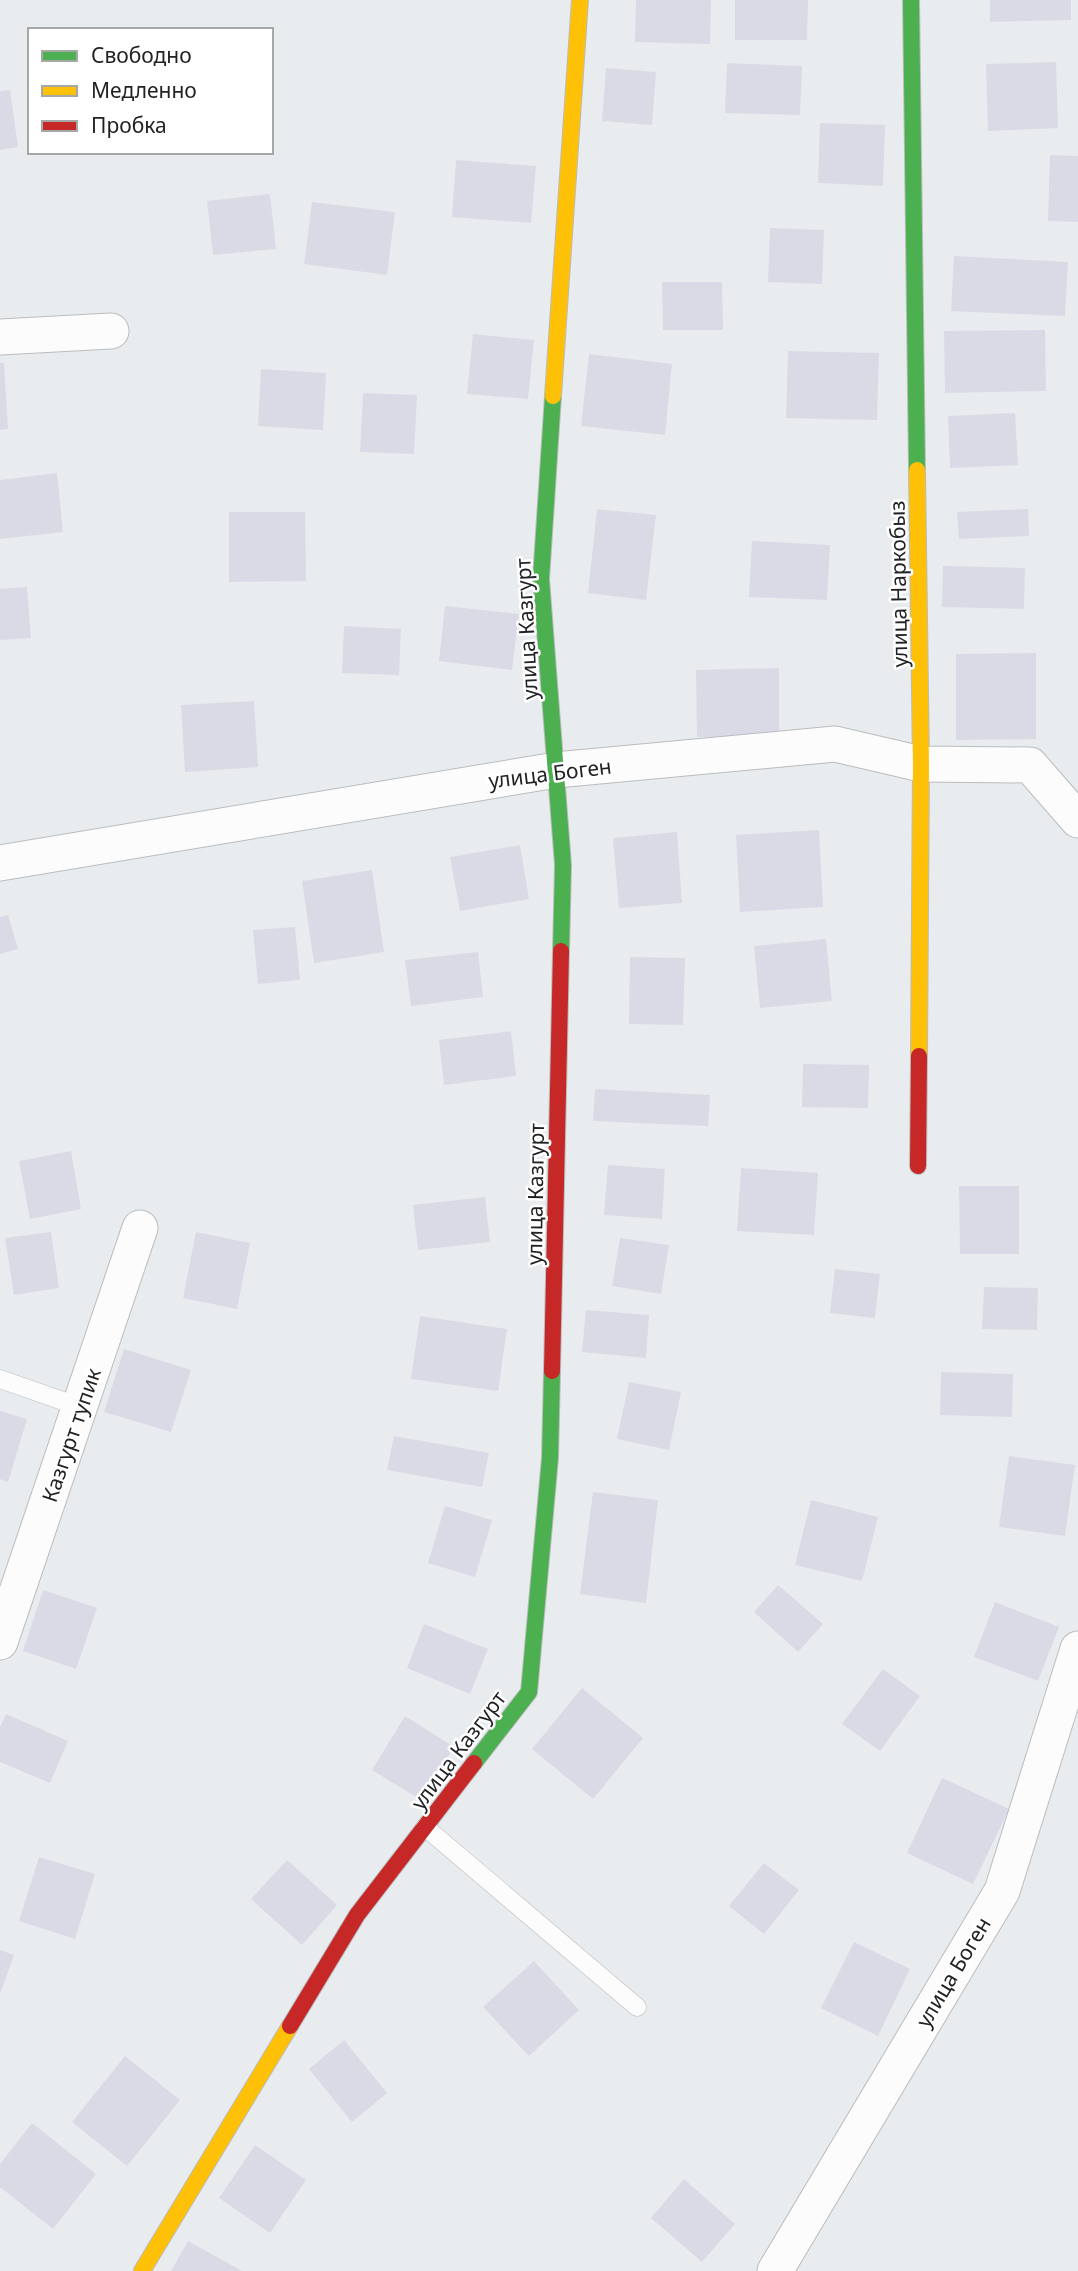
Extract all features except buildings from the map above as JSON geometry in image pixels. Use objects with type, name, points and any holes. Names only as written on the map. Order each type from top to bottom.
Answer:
[{"type":"street","name":"улица Казгурт","points":[[142,2271],[358,1914],[529,1692],[550,1458],[563,865],[541,579],[580,0]]},
{"type":"street","name":"улица Наркобыз","points":[[911,0],[921,764],[918,1167]]},
{"type":"street","points":[[0,337],[111,331]]},
{"type":"street","name":"улица Боген","points":[[0,863],[556,770],[835,744],[921,764],[1030,765],[1078,820]]},
{"type":"street","name":"Казгурт тупик","points":[[0,1642],[140,1228]]},
{"type":"street","name":"улица Боген","points":[[775,2271],[1002,1891],[1078,1649]]},
{"type":"lane","points":[[0,1379],[80,1407]]},
{"type":"lane","points":[[425,1827],[637,2007]]},
{"type":"traffic: fast","points":[[911,0],[917,470]]},
{"type":"traffic: fast","points":[[553,396],[541,579],[563,865],[561,951]]},
{"type":"traffic: fast","points":[[474,1763],[529,1692],[550,1458],[552,1371]]},
{"type":"traffic: slow","points":[[553,396],[580,0]]},
{"type":"traffic: slow","points":[[917,470],[921,764],[919,1056]]},
{"type":"traffic: slow","points":[[142,2271],[290,2026]]},
{"type":"traffic: jam","points":[[552,1371],[561,951]]},
{"type":"traffic: jam","points":[[918,1166],[919,1056]]},
{"type":"traffic: jam","points":[[290,2026],[357,1915],[474,1763]]}]
